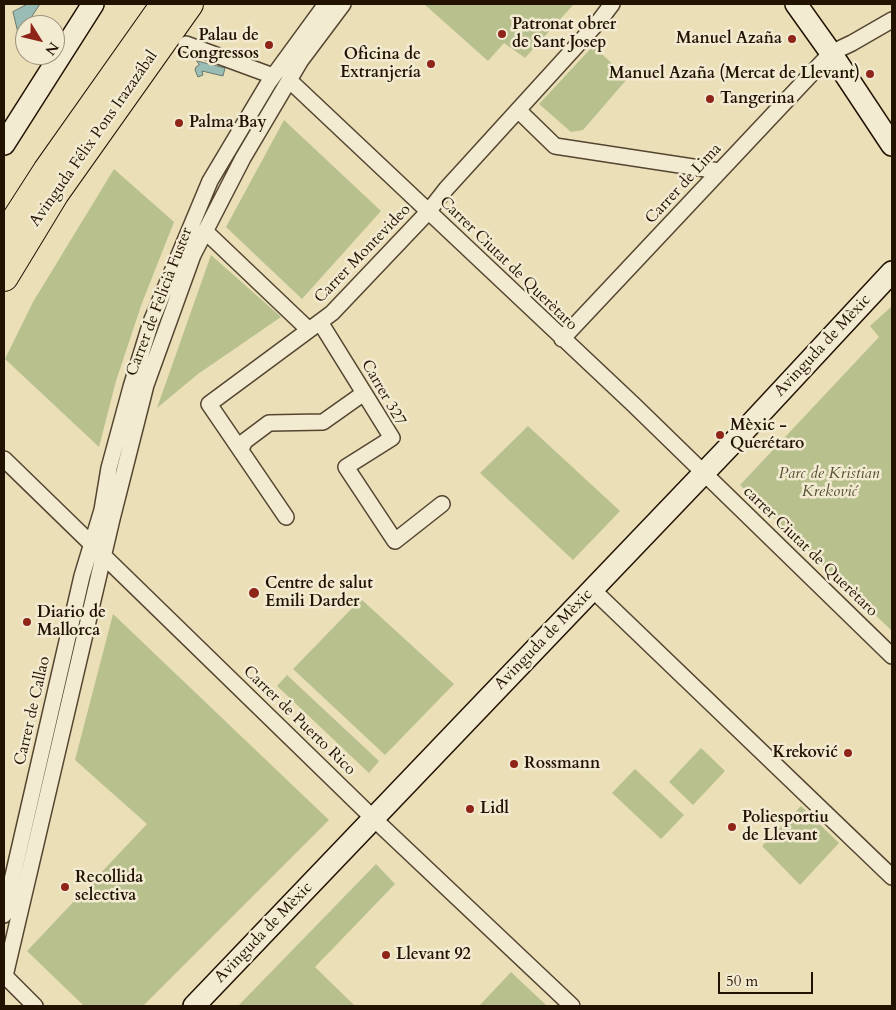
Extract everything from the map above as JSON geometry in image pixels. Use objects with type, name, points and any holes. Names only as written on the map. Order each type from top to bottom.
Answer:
[{"type":"highway","name":"Avinguda Félix Pons Irazazábal","points":[[4,238],[52,164],[165,4]]},
{"type":"highway","name":"Avinguda Félix Pons Irazazábal","points":[[4,277],[55,193],[189,4]]},
{"type":"street","points":[[4,144],[93,4]]},
{"type":"street","name":"Carrer de Felicià Fuster","points":[[92,545],[131,387],[151,322],[210,181],[273,76],[326,4]]},
{"type":"street","name":"Carrer de Felicià Fuster","points":[[4,975],[146,385],[193,255],[205,231],[243,158],[288,80],[343,4]]},
{"type":"street","name":"Carrer Montevideo","points":[[286,517],[209,404],[332,313],[428,212],[446,189],[600,20],[612,4]]},
{"type":"street","points":[[796,4],[830,52],[891,146]]},
{"type":"street","points":[[830,52],[852,43],[892,20]]},
{"type":"street","points":[[186,44],[273,76]]},
{"type":"street","name":"Carrer de Lima","points":[[562,339],[830,52]]},
{"type":"street","name":"Carrer Ciutat de Querètaro","points":[[288,80],[634,405],[703,473]]},
{"type":"street","points":[[518,110],[556,146],[719,171]]},
{"type":"street","name":"Carrer 327","points":[[205,231],[315,326],[364,393],[392,438],[346,467],[395,541],[442,504]]},
{"type":"street","name":"Avinguda de Mèxic","points":[[194,1006],[703,473],[891,272]]},
{"type":"street","points":[[241,449],[245,441],[269,423],[322,422],[364,393]]},
{"type":"street","name":"Carrer de Puerto Rico","points":[[4,459],[373,818],[572,1006]]},
{"type":"street","name":"carrer Ciutat de Querètaro","points":[[703,473],[892,656]]},
{"type":"street","name":"Carrer de Callao","points":[[4,916],[82,576],[92,545]]},
{"type":"street","points":[[592,589],[892,876]]},
{"type":"street","points":[[4,975],[35,1006]]},
{"type":"green space","name":"Patronat obrer de Sant Josep","points":[[424,4],[574,4],[525,58],[504,43],[488,61]]},
{"type":"green space","points":[[593,46],[628,78],[583,130],[571,132],[539,104]]},
{"type":"green space","points":[[284,120],[381,211],[302,299],[226,227]]},
{"type":"green space","points":[[114,169],[174,222],[142,303],[116,381],[99,447],[5,359],[33,302]]},
{"type":"green space","points":[[211,255],[281,317],[198,374],[157,408]]},
{"type":"green space","name":"Parc de Kristian Kreković","points":[[892,306],[892,631],[740,485],[879,337],[870,326]]},
{"type":"green space","points":[[528,426],[620,511],[573,560],[480,473]]},
{"type":"green space","points":[[361,599],[454,684],[385,755],[293,669]]},
{"type":"green space","points":[[113,614],[329,820],[143,1006],[84,1006],[27,951],[147,824],[75,760]]},
{"type":"green space","points":[[287,675],[379,761],[369,773],[277,686]]},
{"type":"green space","points":[[701,748],[725,771],[693,805],[669,782]]},
{"type":"green space","points":[[635,769],[684,815],[661,839],[612,793]]},
{"type":"green space","points":[[801,806],[839,843],[800,885],[762,846]]},
{"type":"green space","points":[[376,864],[395,884],[315,967],[355,1006],[238,1006]]},
{"type":"green space","points":[[511,972],[547,1006],[479,1006]]},
{"type":"water","points":[[28,4],[40,4],[33,15],[15,15],[15,20],[13,12]]},
{"type":"water","points":[[197,61],[225,68],[223,76],[202,71],[203,75],[198,77],[195,70],[199,65]]},
{"type":"place","name":"Patronat obrer de Sant Josep","points":[[502,34]]},
{"type":"place","name":"Manuel Azaña","points":[[792,39]]},
{"type":"place","name":"Palau de Congressos","points":[[269,45]]},
{"type":"place","name":"Oficina de Extranjería","points":[[431,64]]},
{"type":"place","name":"Manuel Azaña (Mercat de Llevant)","points":[[870,74]]},
{"type":"place","name":"Tangerina","points":[[710,99]]},
{"type":"place","name":"Palma Bay","points":[[179,123]]},
{"type":"place","name":"Mèxic - Querétaro","points":[[720,435]]},
{"type":"place","name":"Centre de salut Emili Darder","points":[[254,593]]},
{"type":"place","name":"Diario de Mallorca","points":[[27,622]]},
{"type":"place","name":"Kreković","points":[[848,753]]},
{"type":"place","name":"Rossmann","points":[[514,764]]},
{"type":"place","name":"Lidl","points":[[470,809]]},
{"type":"place","name":"Poliesportiu de Llevant","points":[[732,827]]},
{"type":"place","name":"Recollida selectiva","points":[[65,887]]},
{"type":"place","name":"Llevant 92","points":[[386,955]]}]
